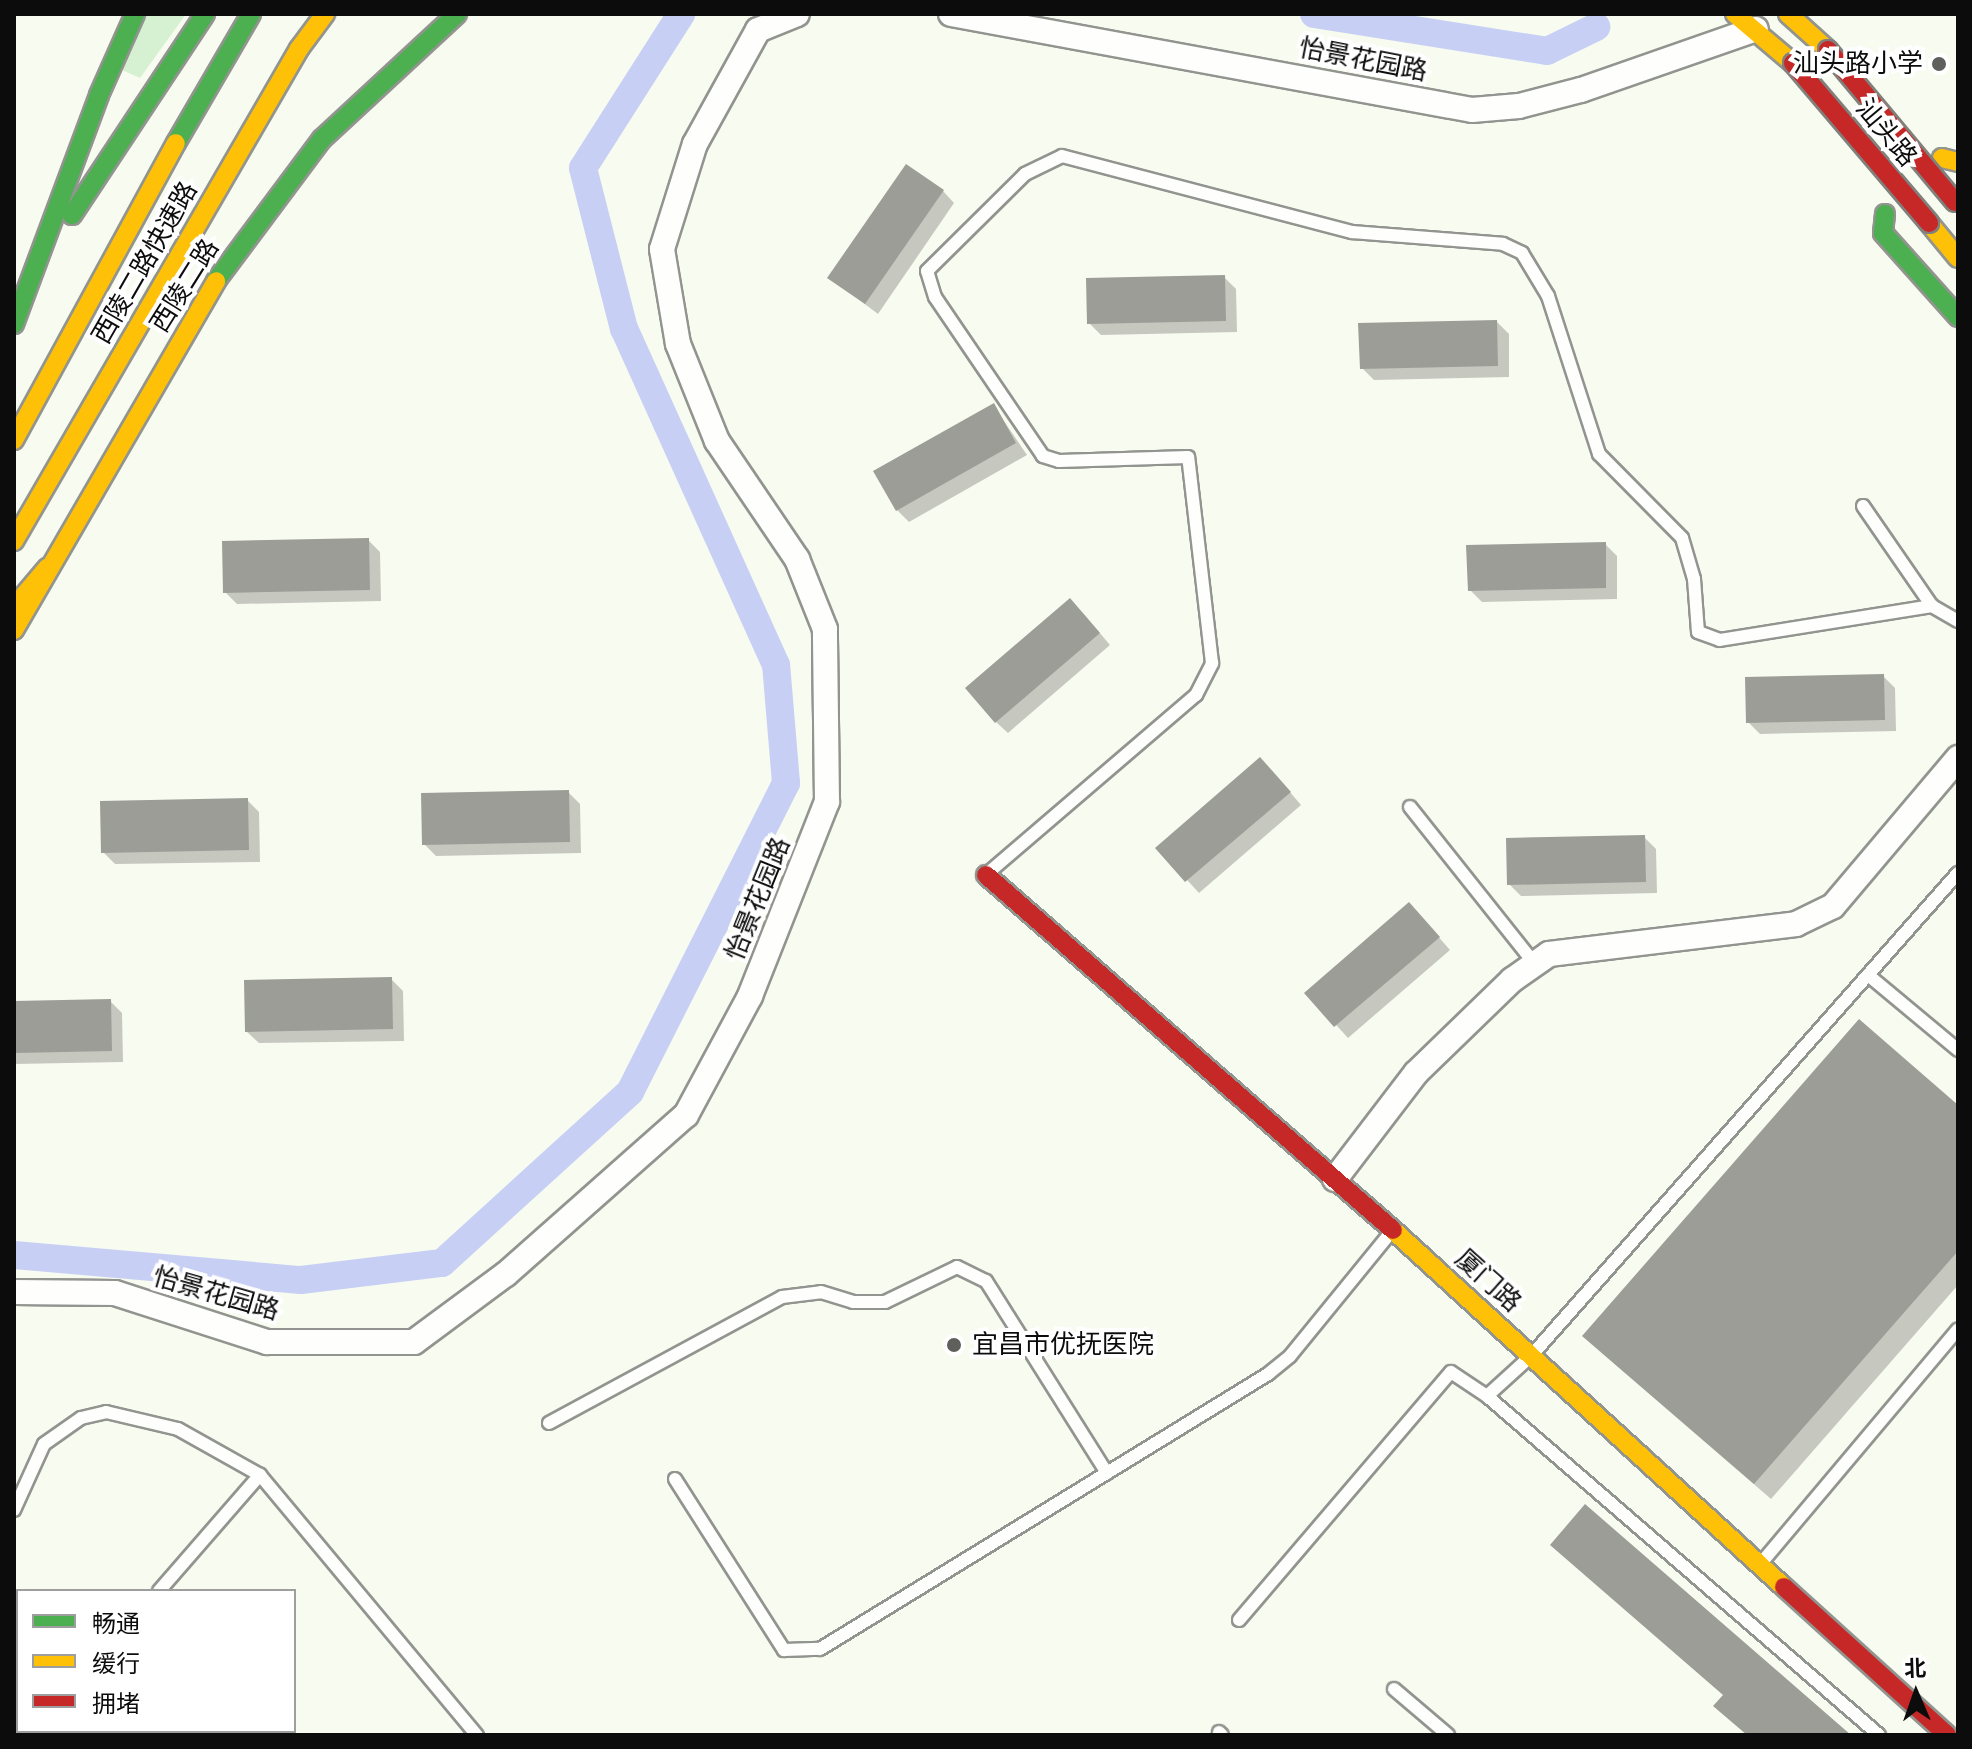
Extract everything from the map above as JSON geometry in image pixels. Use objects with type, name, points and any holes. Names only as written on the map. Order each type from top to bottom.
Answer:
[{"type":"main road","points":[[14,324],[37,269],[99,95],[135,14]]},
{"type":"main road","points":[[37,269],[205,14]]},
{"type":"main road","name":"西陵二路快速路","points":[[14,440],[116,245],[251,14]]},
{"type":"main road","name":"西陵二路快速路","points":[[14,541],[299,49],[325,14]]},
{"type":"main road","points":[[436,36],[440,14]]},
{"type":"main road","name":"西陵二路","points":[[14,630],[220,274],[322,139],[457,14]]},
{"type":"main road","name":"汕头路","points":[[1735,14],[1793,63],[1958,258]]},
{"type":"main road","name":"汕头路","points":[[1788,14],[1828,50],[1956,204]]},
{"type":"main road","points":[[1885,214],[1883,233],[1958,317]]},
{"type":"main road","points":[[14,607],[48,567]]},
{"type":"main road","name":"厦门路","points":[[986,875],[1393,1230],[1947,1735]]},
{"type":"street","name":"怡景花园路","points":[[14,1292],[115,1293],[267,1342],[414,1342],[506,1274],[686,1115],[750,996],[827,802],[825,629],[797,559],[717,441],[678,344],[662,249],[695,144],[758,30],[797,14]]},
{"type":"street","name":"怡景花园路","points":[[951,14],[1472,110],[1519,106],[1581,90],[1756,29]]},
{"type":"street","points":[[1335,1179],[1416,1073],[1549,954],[1602,944],[1796,924],[1833,906],[1958,758]]},
{"type":"lane","points":[[986,875],[1196,695],[1212,663],[1188,457],[1059,461],[1043,456],[935,297],[927,271],[1025,174],[1062,156],[1352,232],[1503,244],[1522,253],[1548,296],[1599,454],[1682,538],[1694,579],[1698,632],[1720,640],[1932,606]]},
{"type":"lane","points":[[1863,506],[1932,606],[1958,621]]},
{"type":"lane","points":[[1410,807],[1535,964]]},
{"type":"lane","points":[[1487,1396],[1531,1356],[1958,873]]},
{"type":"lane","points":[[1868,975],[1958,1050]]},
{"type":"lane","points":[[675,1479],[784,1650],[820,1649],[1107,1473],[1290,1356],[1393,1230]]},
{"type":"lane","points":[[549,1423],[782,1297],[821,1292],[853,1302],[885,1302],[957,1267],[986,1281],[1107,1473]]},
{"type":"lane","points":[[1760,1565],[1958,1329]]},
{"type":"lane","points":[[1239,1620],[1451,1372],[1487,1396],[1879,1735]]},
{"type":"lane","points":[[14,1510],[44,1444],[81,1418],[106,1412],[178,1429],[260,1475],[477,1735]]},
{"type":"lane","points":[[161,1589],[260,1475]]},
{"type":"lane","points":[[1394,1689],[1448,1735]]},
{"type":"green space","points":[[147,14],[186,14],[140,78],[122,70]]},
{"type":"building","points":[[906,164],[944,190],[865,304],[827,278]]},
{"type":"building","points":[[1225,275],[1226,321],[1087,324],[1086,278]]},
{"type":"building","points":[[1497,320],[1498,366],[1360,369],[1358,323]]},
{"type":"building","points":[[994,403],[1016,443],[896,511],[873,471]]},
{"type":"building","points":[[369,538],[370,590],[223,593],[222,541]]},
{"type":"building","points":[[1606,542],[1606,588],[1468,591],[1466,545]]},
{"type":"building","points":[[1070,598],[1100,633],[995,723],[965,688]]},
{"type":"building","points":[[1884,674],[1885,720],[1746,723],[1745,677]]},
{"type":"building","points":[[1260,757],[1291,792],[1185,882],[1155,848]]},
{"type":"building","points":[[569,790],[570,842],[422,845],[421,793]]},
{"type":"building","points":[[248,798],[249,850],[101,853],[100,801]]},
{"type":"building","points":[[1645,835],[1646,882],[1507,885],[1506,838]]},
{"type":"building","points":[[1409,902],[1440,937],[1334,1027],[1304,993]]},
{"type":"building","points":[[392,977],[393,1029],[245,1032],[244,980]]},
{"type":"building","points":[[111,999],[112,1051],[14,1053],[14,1001]]},
{"type":"building","points":[[1859,1019],[1958,1105],[1958,1251],[1754,1484],[1582,1336]]},
{"type":"building","points":[[1585,1504],[1851,1735],[1747,1735],[1713,1706],[1723,1695],[1550,1545]]},
{"type":"waterway","points":[[14,1255],[301,1280],[442,1263],[630,1092],[786,783],[776,665],[624,329],[583,168],[681,14]]},
{"type":"waterway","points":[[1314,14],[1547,51],[1596,27]]},
{"type":"traffic: fast","points":[[14,324],[99,95],[135,14]]},
{"type":"traffic: fast","points":[[72,215],[205,14]]},
{"type":"traffic: fast","points":[[176,143],[251,14]]},
{"type":"traffic: fast","points":[[216,281],[322,139],[457,14]]},
{"type":"traffic: fast","points":[[1885,214],[1883,233],[1958,317]]},
{"type":"traffic: slow","points":[[14,541],[299,49],[325,14]]},
{"type":"traffic: slow","points":[[1735,14],[1793,63]]},
{"type":"traffic: slow","points":[[1788,14],[1828,50]]},
{"type":"traffic: slow","points":[[14,440],[176,143]]},
{"type":"traffic: slow","points":[[1942,158],[1958,162]]},
{"type":"traffic: slow","points":[[1929,223],[1958,258]]},
{"type":"traffic: slow","points":[[14,630],[216,281]]},
{"type":"traffic: slow","points":[[14,607],[48,567]]},
{"type":"traffic: slow","points":[[1393,1230],[1784,1587]]},
{"type":"traffic: jam","points":[[1828,50],[1955,202]]},
{"type":"traffic: jam","points":[[1793,63],[1929,223]]},
{"type":"traffic: jam","points":[[986,875],[1393,1230]]},
{"type":"traffic: jam","points":[[1784,1587],[1947,1735]]},
{"type":"place","name":"汕头路小学","points":[[1939,64]]},
{"type":"place","name":"宜昌市优抚医院","points":[[954,1345]]}]
